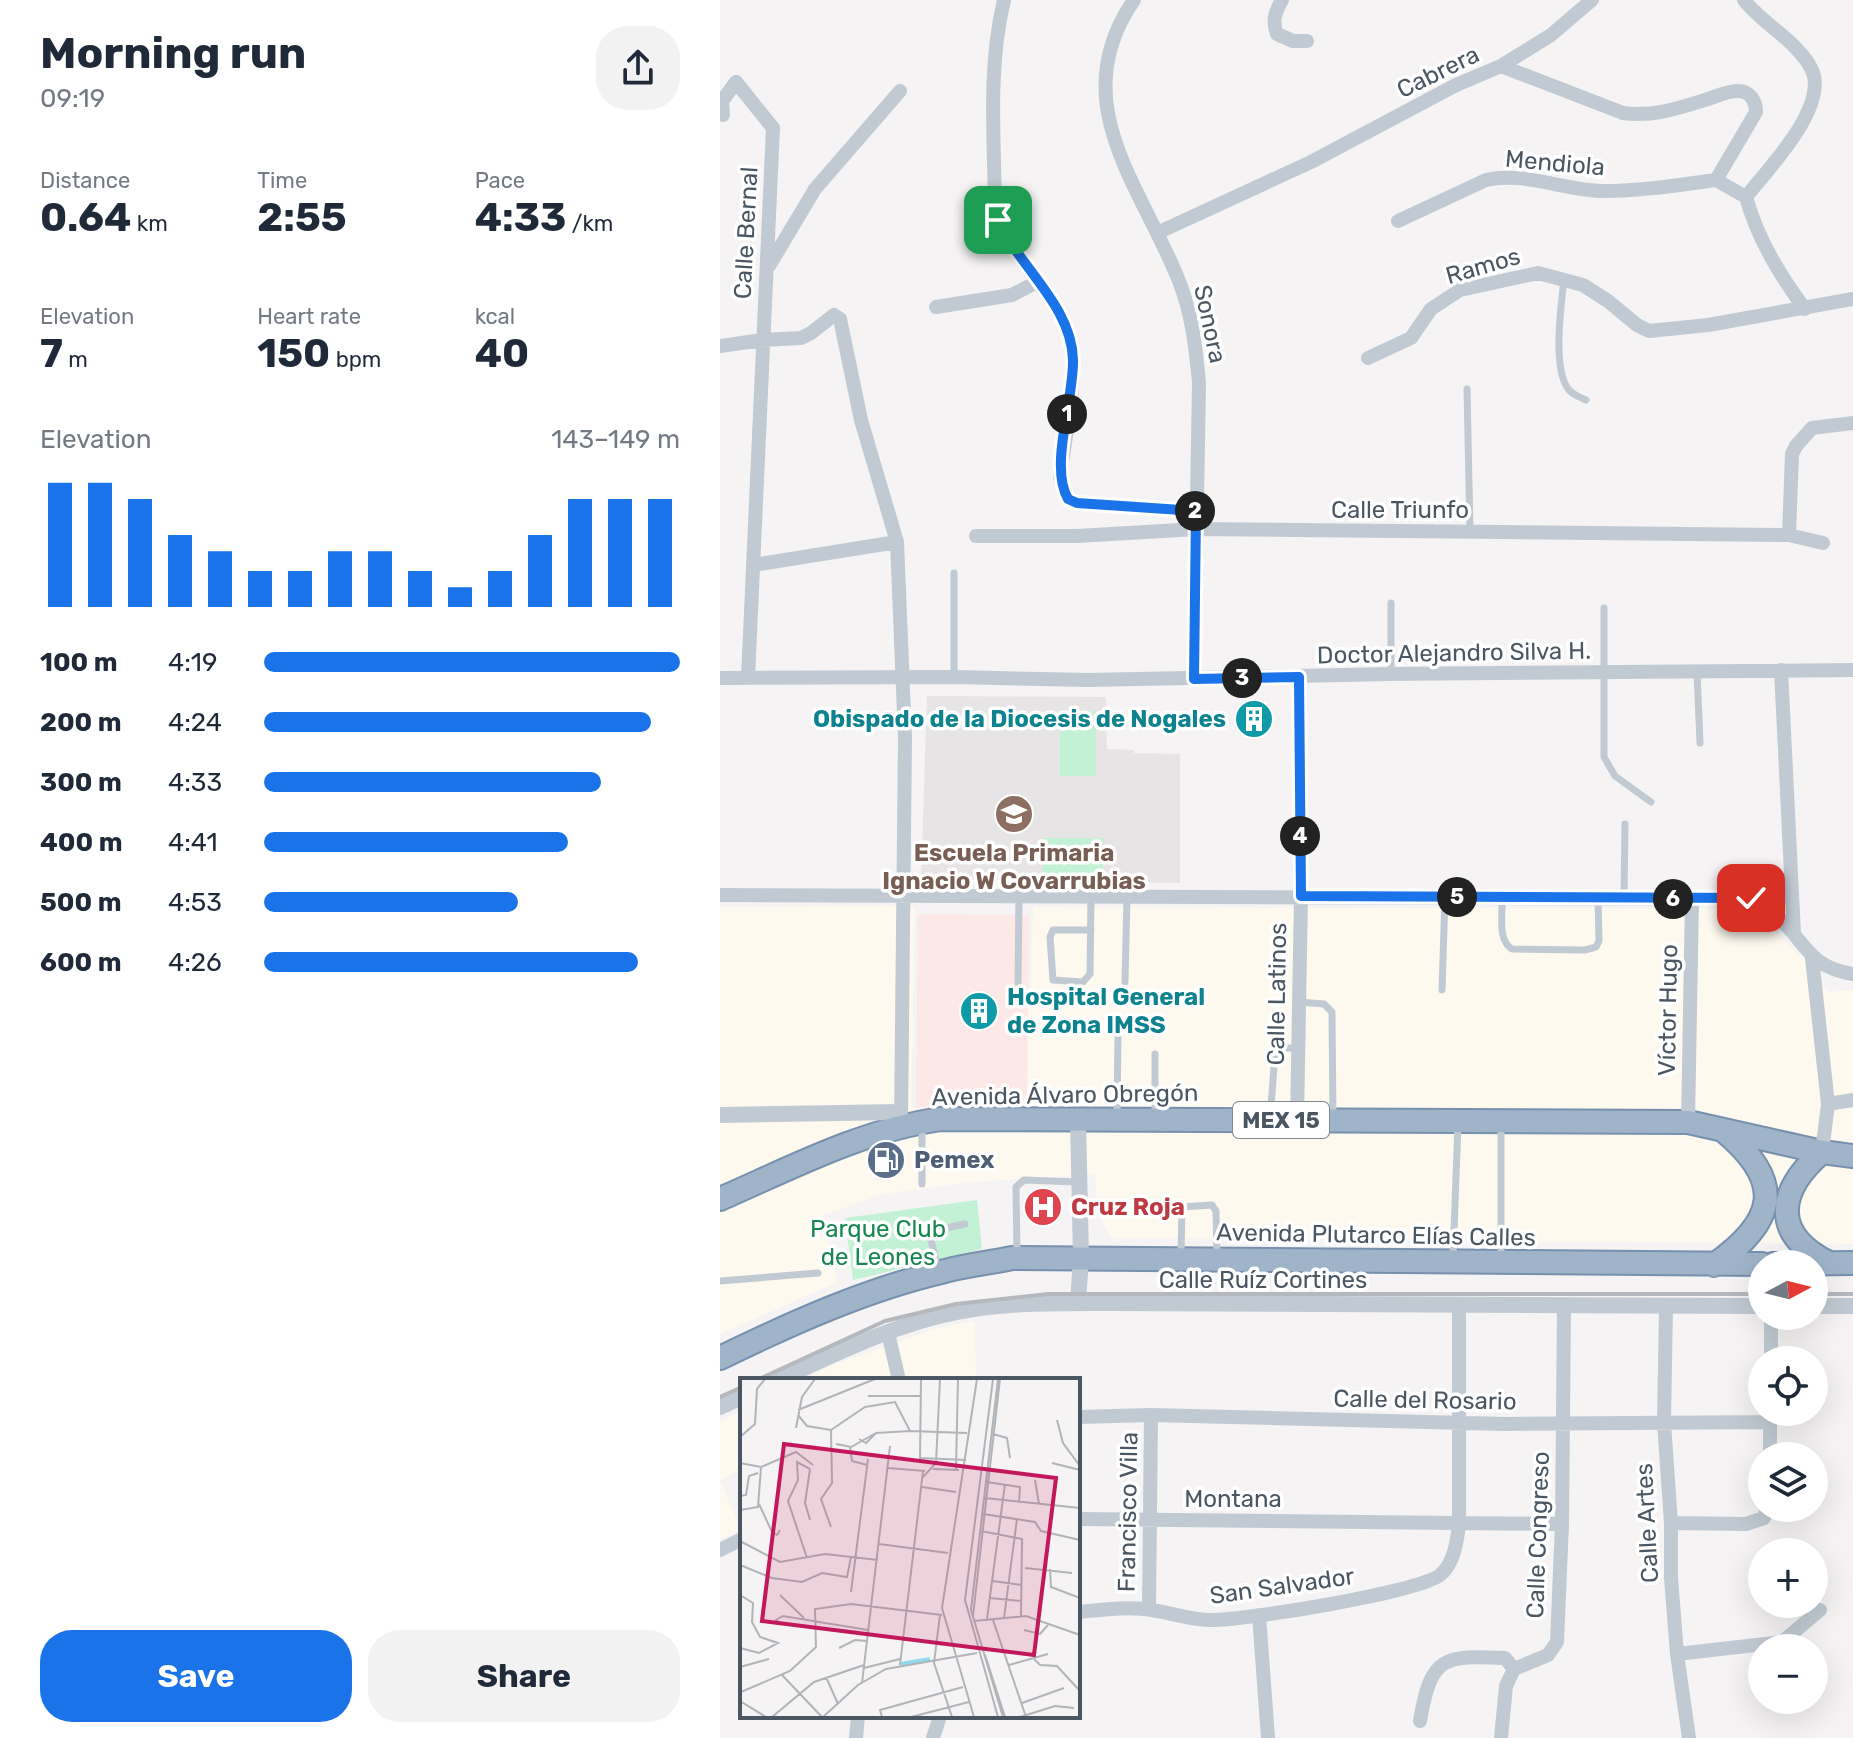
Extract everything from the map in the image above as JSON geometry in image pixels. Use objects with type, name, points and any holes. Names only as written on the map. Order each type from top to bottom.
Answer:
[{"type":"highway","name":"Avenida Álvaro Obregón","points":[[720,1199],[908,1120],[1688,1122],[1853,1156]]},
{"type":"highway","points":[[1721,1128],[1757,1163],[1776,1208],[1787,1218],[1799,1245],[1829,1263],[1853,1263]]},
{"type":"highway","points":[[1714,1265],[1748,1238],[1822,1152]]},
{"type":"highway","name":"Avenida Plutarco Elías Calles","points":[[720,1358],[881,1289],[938,1273],[1017,1258],[1748,1264]]},
{"type":"street","points":[[1004,0],[998,29],[994,90],[995,204],[998,220],[1009,243],[1062,319],[1071,339],[1073,362],[1060,477],[1068,499],[1077,503],[1196,511]]},
{"type":"street","name":"Sonora","points":[[1134,0],[1113,41],[1106,68],[1105,99],[1122,163],[1179,282],[1195,343],[1199,383],[1194,679]]},
{"type":"street","points":[[1282,0],[1275,13],[1277,34],[1284,39],[1307,41]]},
{"type":"street","points":[[1501,66],[1551,35],[1592,0]]},
{"type":"street","points":[[1744,0],[1792,44],[1810,66],[1815,79],[1811,107],[1783,151],[1746,197]]},
{"type":"street","name":"Cabrera","points":[[1157,233],[1311,162],[1456,85],[1501,66],[1623,113],[1639,115],[1658,114],[1733,91],[1748,93],[1756,105],[1756,112],[1716,180]]},
{"type":"street","name":"Calle Bernal","points":[[723,115],[722,101],[736,82],[773,128],[748,678]]},
{"type":"street","points":[[767,270],[815,189],[900,91]]},
{"type":"street","name":"Mendiola","points":[[1398,221],[1486,180],[1499,177],[1569,189],[1606,191],[1716,180]]},
{"type":"street","points":[[1716,180],[1746,197],[1770,254],[1805,309]]},
{"type":"street","name":"Ramos","points":[[1368,358],[1411,338],[1431,309],[1460,290],[1538,273],[1583,285],[1649,331],[1708,325],[1853,299]]},
{"type":"street","points":[[936,307],[1012,295],[1037,282]]},
{"type":"street","points":[[720,346],[801,338],[830,316],[840,319],[861,420],[897,542],[905,738],[903,896],[908,1120],[720,1115]]},
{"type":"street","points":[[1789,535],[1792,454],[1812,428],[1853,423]]},
{"type":"street","name":"Calle Triunfo","points":[[976,536],[1077,536],[1197,529],[1789,535],[1823,543]]},
{"type":"street","points":[[753,565],[897,542]]},
{"type":"street","points":[[1781,670],[1794,934]]},
{"type":"street","name":"Doctor Alejandro Silva H.","points":[[720,678],[1088,680],[1853,670]]},
{"type":"street","name":"Calle Latinos","points":[[1297,1120],[1301,896],[1299,677]]},
{"type":"street","points":[[720,895],[1692,899],[1791,896]]},
{"type":"street","points":[[1751,898],[1776,915],[1812,958],[1838,972],[1853,974]]},
{"type":"street","name":"Víctor Hugo","points":[[1688,1122],[1692,899]]},
{"type":"street","points":[[1812,958],[1828,1104],[1822,1152]]},
{"type":"street","points":[[1828,1104],[1853,1100]]},
{"type":"street","points":[[1078,1119],[1081,1258],[1078,1303]]},
{"type":"street","name":"Calle Ruíz Cortines","points":[[782,1378],[888,1333],[957,1312],[1004,1306],[1078,1303],[1748,1306]]},
{"type":"street","points":[[1459,1304],[1459,1525]]},
{"type":"street","name":"Calle Congreso","points":[[1514,1669],[1548,1655],[1557,1642],[1562,1524],[1564,1306]]},
{"type":"street","name":"Calle Artes","points":[[1666,1306],[1664,1423],[1671,1523],[1671,1578],[1677,1654],[1689,1738]]},
{"type":"street","points":[[1828,1306],[1853,1306]]},
{"type":"street","points":[[888,1333],[899,1378]]},
{"type":"street","points":[[720,1407],[740,1398]]},
{"type":"street","name":"Calle del Rosario","points":[[1080,1417],[1151,1415],[1563,1424],[1748,1418]]},
{"type":"street","name":"Francisco Villa","points":[[1149,1609],[1151,1415]]},
{"type":"street","name":"Montana","points":[[1080,1519],[1562,1524]]},
{"type":"street","points":[[1671,1523],[1752,1522]]},
{"type":"street","name":"San Salvador","points":[[1080,1612],[1149,1609],[1190,1619],[1211,1620],[1259,1615],[1386,1592],[1426,1582],[1442,1574],[1451,1560],[1459,1525]]},
{"type":"street","points":[[720,1550],[740,1540]]},
{"type":"street","points":[[1259,1615],[1268,1738]]},
{"type":"street","points":[[1677,1654],[1782,1642],[1810,1618]]},
{"type":"street","points":[[1420,1721],[1425,1693],[1434,1673],[1445,1661],[1465,1656],[1505,1658],[1514,1669],[1506,1686],[1501,1738]]},
{"type":"street","points":[[856,1738],[858,1718]]},
{"type":"street","points":[[933,1738],[939,1718]]},
{"type":"lane","points":[[1564,278],[1560,320],[1561,364],[1571,393],[1586,400]]},
{"type":"lane","points":[[1467,389],[1470,533]]},
{"type":"lane","points":[[954,573],[954,677]]},
{"type":"lane","points":[[1391,603],[1391,674]]},
{"type":"lane","points":[[1604,608],[1603,747],[1607,767],[1651,802]]},
{"type":"lane","points":[[1697,672],[1700,743]]},
{"type":"lane","points":[[1624,898],[1625,824]]},
{"type":"lane","points":[[1018,984],[1019,896]]},
{"type":"lane","points":[[1091,896],[1091,930],[1089,978],[1083,982],[1053,980],[1050,937],[1053,930],[1091,930]]},
{"type":"lane","points":[[1125,982],[1127,896]]},
{"type":"lane","points":[[1442,990],[1445,897]]},
{"type":"lane","points":[[1502,897],[1503,938],[1507,947],[1585,950],[1596,947],[1599,941],[1598,898]]},
{"type":"lane","points":[[1299,1002],[1324,1004],[1332,1012],[1333,1120]]},
{"type":"lane","points":[[1117,1119],[1118,1033]]},
{"type":"lane","points":[[1270,1121],[1275,1054],[1282,1048],[1298,1048]]},
{"type":"lane","points":[[1155,1054],[1155,1119]]},
{"type":"lane","points":[[908,1120],[922,1184]]},
{"type":"lane","points":[[1501,1120],[1501,1262]]},
{"type":"lane","points":[[1453,1261],[1458,1121]]},
{"type":"lane","points":[[1017,1258],[1016,1187],[1019,1182],[1080,1182]]},
{"type":"lane","points":[[1181,1259],[1182,1210],[1187,1205],[1212,1205],[1215,1208],[1217,1259]]},
{"type":"lane","points":[[938,1273],[930,1236],[932,1231],[965,1224]]},
{"type":"lane","points":[[720,1281],[818,1273]]},
{"type":"shaded area","name":"Escuela Primaria Ignacio W Covarrubias","points":[[927,696],[1106,697],[1107,749],[1180,754],[1180,883],[921,879]]},
{"type":"shaded area","points":[[915,906],[911,1108],[1027,1111],[1026,1002],[1030,1002],[1033,907],[1750,909],[1805,960],[1827,992],[1853,990],[1853,1244],[1111,1238],[1097,1210],[1095,1174],[972,1182],[883,1194],[821,1216],[838,1282],[720,1334],[720,907]]},
{"type":"shaded area","points":[[918,914],[1029,915],[1027,1108],[916,1107]]},
{"type":"shaded area","points":[[975,1321],[976,1378],[807,1378],[833,1365],[937,1328]]},
{"type":"shaded area","points":[[740,1411],[740,1470],[720,1480],[720,1421]]},
{"type":"shaded area","points":[[720,1480],[740,1530],[720,1540]]},
{"type":"green space","points":[[1060,711],[1096,711],[1096,776],[1060,776]]},
{"type":"green space","points":[[1043,838],[1103,838],[1103,876],[1043,876]]},
{"type":"green space","name":"Parque Club de Leones","points":[[977,1200],[982,1249],[853,1280],[845,1218]]},
{"type":"railway","points":[[761,1378],[885,1321],[956,1304],[1048,1294],[1748,1294]]},
{"type":"railway","points":[[1828,1294],[1853,1294]]},
{"type":"railway","points":[[720,1397],[740,1388]]},
{"type":"place","name":"Obispado de la Diocesis de Nogales","points":[[1254,719]]},
{"type":"place","name":"Escuela Primaria Ignacio W Covarrubias","points":[[1014,814]]},
{"type":"place","name":"Hospital General de Zona IMSS","points":[[979,1011]]},
{"type":"place","name":"Pemex","points":[[886,1160]]},
{"type":"place","name":"Cruz Roja","points":[[1043,1207]]},
{"type":"route","points":[[998,220],[1014,251],[1062,319],[1071,339],[1073,362],[1060,477],[1068,499],[1077,503],[1196,511],[1194,679],[1299,677],[1301,896],[1751,898]]}]
